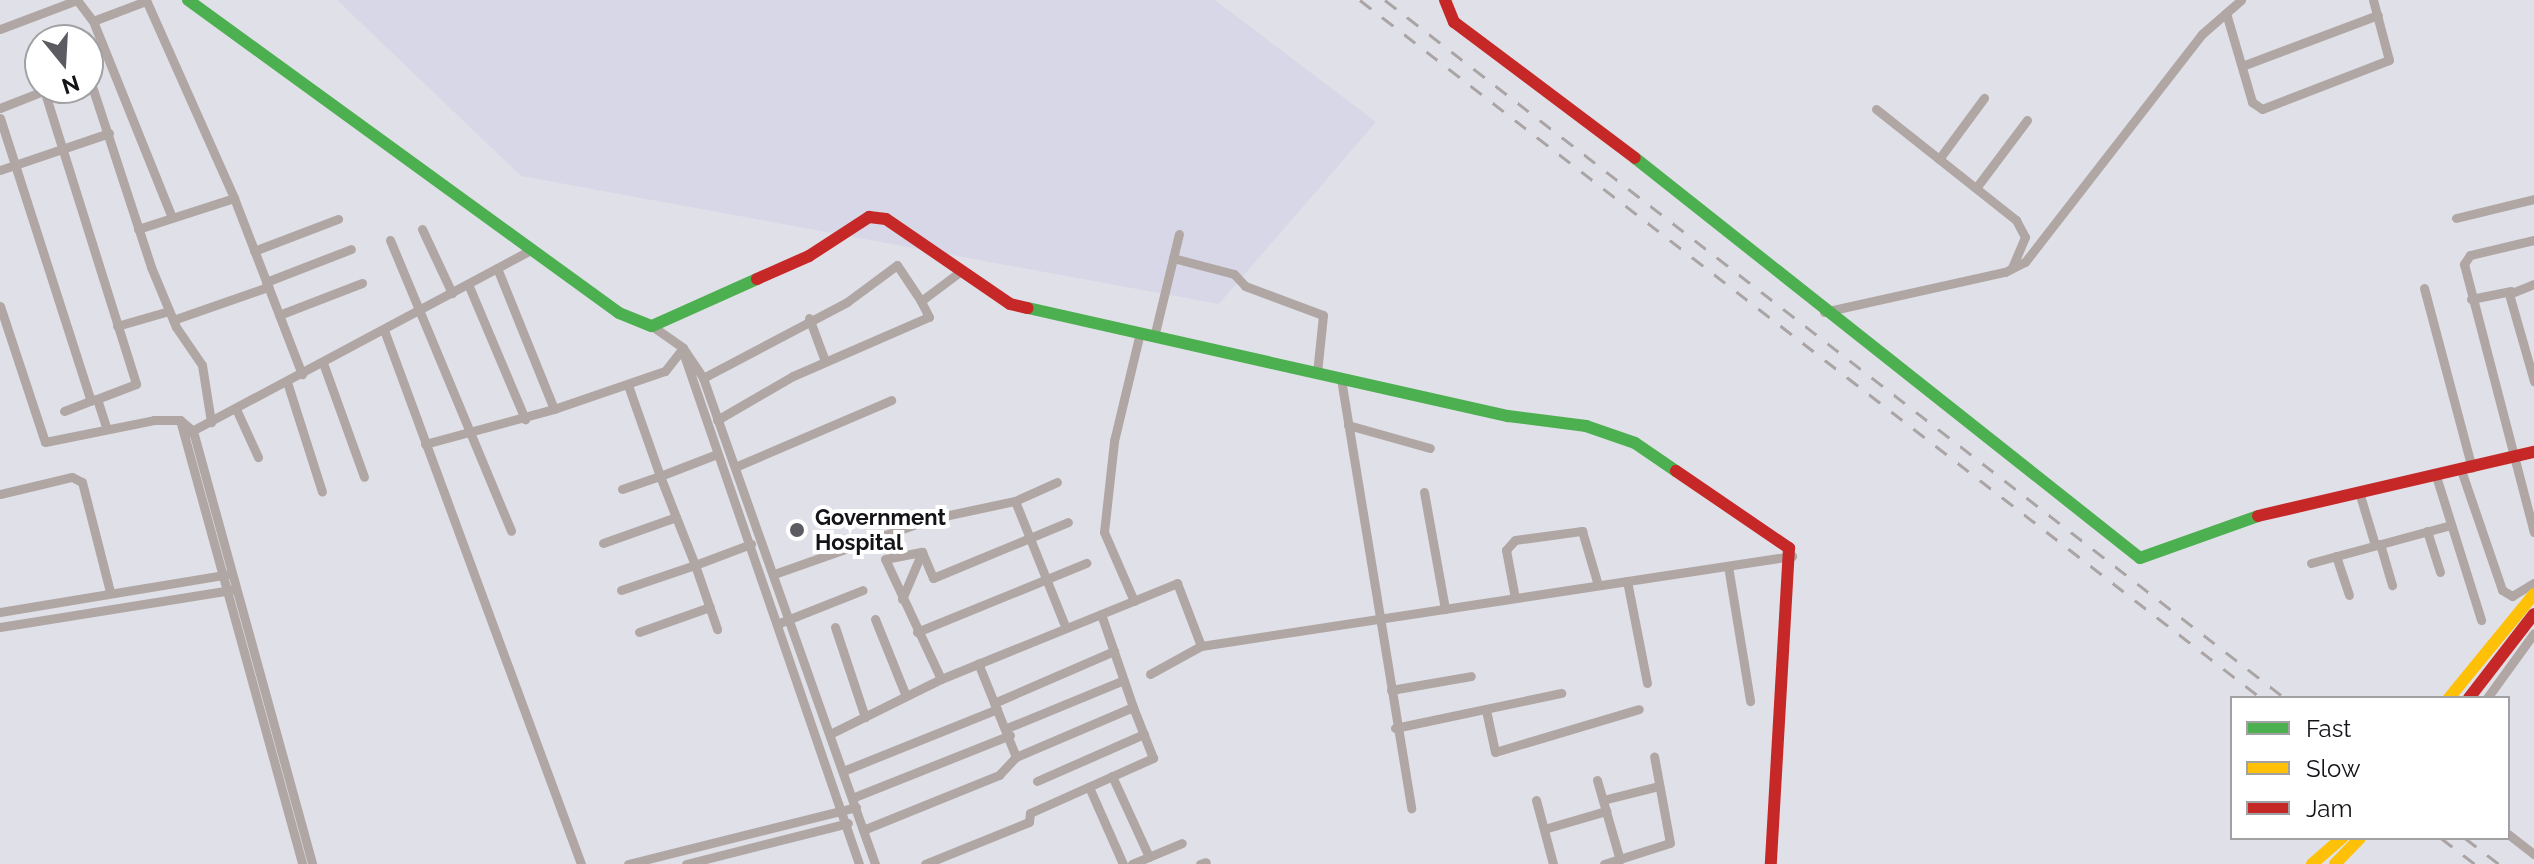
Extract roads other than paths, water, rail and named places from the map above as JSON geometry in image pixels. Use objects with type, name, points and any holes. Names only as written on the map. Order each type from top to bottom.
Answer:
[{"type":"street","points":[[0,29],[77,0],[93,21],[172,218]]},
{"type":"street","points":[[188,0],[619,313],[652,326],[683,348],[703,378],[777,573],[875,864]]},
{"type":"street","points":[[1445,0],[1454,22],[1692,201],[1824,312],[2140,558],[2262,515],[2534,452]]},
{"type":"street","points":[[1824,312],[2012,269],[2030,256],[2198,38],[2241,0]]},
{"type":"street","points":[[2226,13],[2252,102],[2268,108],[2389,60],[2373,0]]},
{"type":"street","points":[[93,21],[146,1],[234,198],[302,374]]},
{"type":"street","points":[[2242,66],[2378,15]]},
{"type":"street","points":[[0,108],[24,98]]},
{"type":"street","points":[[1939,159],[1984,98]]},
{"type":"street","points":[[52,104],[63,150],[136,384],[64,411]]},
{"type":"street","points":[[99,104],[138,229],[171,316],[202,365],[211,422]]},
{"type":"street","points":[[1876,109],[2023,228],[2023,247],[2012,269]]},
{"type":"street","points":[[0,118],[94,400],[106,427]]},
{"type":"street","points":[[1976,188],[2027,120]]},
{"type":"street","points":[[0,170],[109,133]]},
{"type":"street","points":[[138,229],[234,198]]},
{"type":"street","points":[[2456,218],[2534,199]]},
{"type":"street","points":[[652,326],[809,256],[869,217],[886,219],[1010,304],[1341,379],[1614,433],[1789,548],[1792,556],[1771,864]]},
{"type":"street","points":[[254,251],[338,219]]},
{"type":"street","points":[[422,229],[452,293]]},
{"type":"street","points":[[1154,337],[1179,234]]},
{"type":"street","points":[[390,240],[423,309],[511,531]]},
{"type":"street","points":[[2534,240],[2467,257],[2471,299],[2534,532]]},
{"type":"street","points":[[117,326],[171,316],[267,285],[351,249]]},
{"type":"street","points":[[183,436],[531,250]]},
{"type":"street","points":[[1173,258],[1234,274],[1245,286],[1323,315],[1317,373]]},
{"type":"street","points":[[703,378],[809,318],[847,302],[897,265],[929,317],[825,361],[717,420]]},
{"type":"street","points":[[497,268],[554,409]]},
{"type":"street","points":[[921,301],[961,271]]},
{"type":"street","points":[[279,315],[362,283]]},
{"type":"street","points":[[468,284],[525,419]]},
{"type":"street","points":[[2471,299],[2534,284]]},
{"type":"street","points":[[2424,288],[2467,469],[2502,590],[2512,596],[2534,583]]},
{"type":"street","points":[[2511,291],[2534,381]]},
{"type":"street","points":[[0,306],[40,438],[52,442],[106,427],[180,420],[193,431],[302,864]]},
{"type":"street","points":[[809,318],[825,361]]},
{"type":"street","points":[[384,330],[581,864]]},
{"type":"street","points":[[1134,601],[1104,532],[1114,441],[1140,333]]},
{"type":"street","points":[[425,444],[469,430],[525,419],[628,385],[665,371],[683,348]]},
{"type":"street","points":[[683,348],[859,864]]},
{"type":"street","points":[[323,363],[364,477]]},
{"type":"street","points":[[1341,379],[1376,619],[1411,808]]},
{"type":"street","points":[[287,382],[322,492]]},
{"type":"street","points":[[628,385],[717,629]]},
{"type":"street","points":[[735,467],[891,400]]},
{"type":"street","points":[[236,409],[258,457]]},
{"type":"street","points":[[180,420],[229,574]]},
{"type":"street","points":[[1348,425],[1430,448]]},
{"type":"street","points":[[622,489],[717,454]]},
{"type":"street","points":[[2436,476],[2481,620]]},
{"type":"street","points":[[0,494],[78,478],[110,592]]},
{"type":"street","points":[[777,573],[930,519],[1015,501],[1057,482]]},
{"type":"street","points":[[1424,492],[1445,609]]},
{"type":"street","points":[[2359,492],[2392,585]]},
{"type":"street","points":[[1015,501],[1065,626]]},
{"type":"street","points":[[603,543],[676,517]]},
{"type":"street","points":[[922,552],[933,578],[1068,522]]},
{"type":"street","points":[[2311,563],[2451,525]]},
{"type":"street","points":[[1515,598],[1506,550],[1515,540],[1582,531],[1598,585]]},
{"type":"street","points":[[2427,531],[2440,572]]},
{"type":"street","points":[[621,590],[751,544]]},
{"type":"street","points":[[922,552],[885,559],[941,679]]},
{"type":"street","points":[[902,599],[922,552]]},
{"type":"street","points":[[1150,674],[1201,646],[1792,556]]},
{"type":"street","points":[[2336,556],[2349,595]]},
{"type":"street","points":[[917,632],[1047,582],[1086,563]]},
{"type":"street","points":[[1728,566],[1750,701]]},
{"type":"street","points":[[0,612],[229,574]]},
{"type":"street","points":[[1627,581],[1647,683]]},
{"type":"street","points":[[830,734],[941,679],[1177,583],[1201,646]]},
{"type":"street","points":[[0,627],[233,590]]},
{"type":"street","points":[[233,590],[312,864]]},
{"type":"street","points":[[777,624],[863,590]]},
{"type":"street","points":[[2451,696],[2534,594]]},
{"type":"street","points":[[639,632],[710,607]]},
{"type":"street","points":[[925,864],[1029,822],[1030,813],[1153,758],[1101,614]]},
{"type":"street","points":[[2471,696],[2534,614]]},
{"type":"street","points":[[875,619],[906,696]]},
{"type":"street","points":[[835,627],[865,717]]},
{"type":"street","points":[[2488,696],[2534,633]]},
{"type":"street","points":[[843,771],[996,706],[1114,651]]},
{"type":"street","points":[[978,663],[1009,732],[1016,757]]},
{"type":"street","points":[[1391,690],[1471,676]]},
{"type":"street","points":[[628,864],[840,809],[1124,680]]},
{"type":"street","points":[[1395,728],[1561,693]]},
{"type":"street","points":[[686,864],[846,824],[861,825],[999,775],[1016,757],[1133,707]]},
{"type":"street","points":[[1486,710],[1495,752],[1639,709]]},
{"type":"street","points":[[1037,781],[1144,734]]},
{"type":"street","points":[[1604,864],[1650,852],[1670,843],[1654,756]]},
{"type":"street","points":[[1112,776],[1149,857]]},
{"type":"street","points":[[1597,780],[1620,860]]},
{"type":"street","points":[[1603,800],[1659,786]]},
{"type":"street","points":[[1089,787],[1123,864]]},
{"type":"street","points":[[1536,800],[1553,864]]},
{"type":"street","points":[[1544,829],[1606,811]]},
{"type":"street","points":[[2510,836],[2534,854]]},
{"type":"street","points":[[2312,864],[2340,840]]},
{"type":"street","points":[[2335,864],[2358,840]]},
{"type":"street","points":[[1132,864],[1182,843]]},
{"type":"street","points":[[1650,852],[1654,864]]},
{"type":"railway","points":[[1360,0],[2258,696]]},
{"type":"railway","points":[[1385,0],[2282,696]]},
{"type":"railway","points":[[2444,840],[2475,864]]},
{"type":"railway","points":[[2468,840],[2499,864]]},
{"type":"place","name":"Government Hospital","points":[[797,530]]}]
